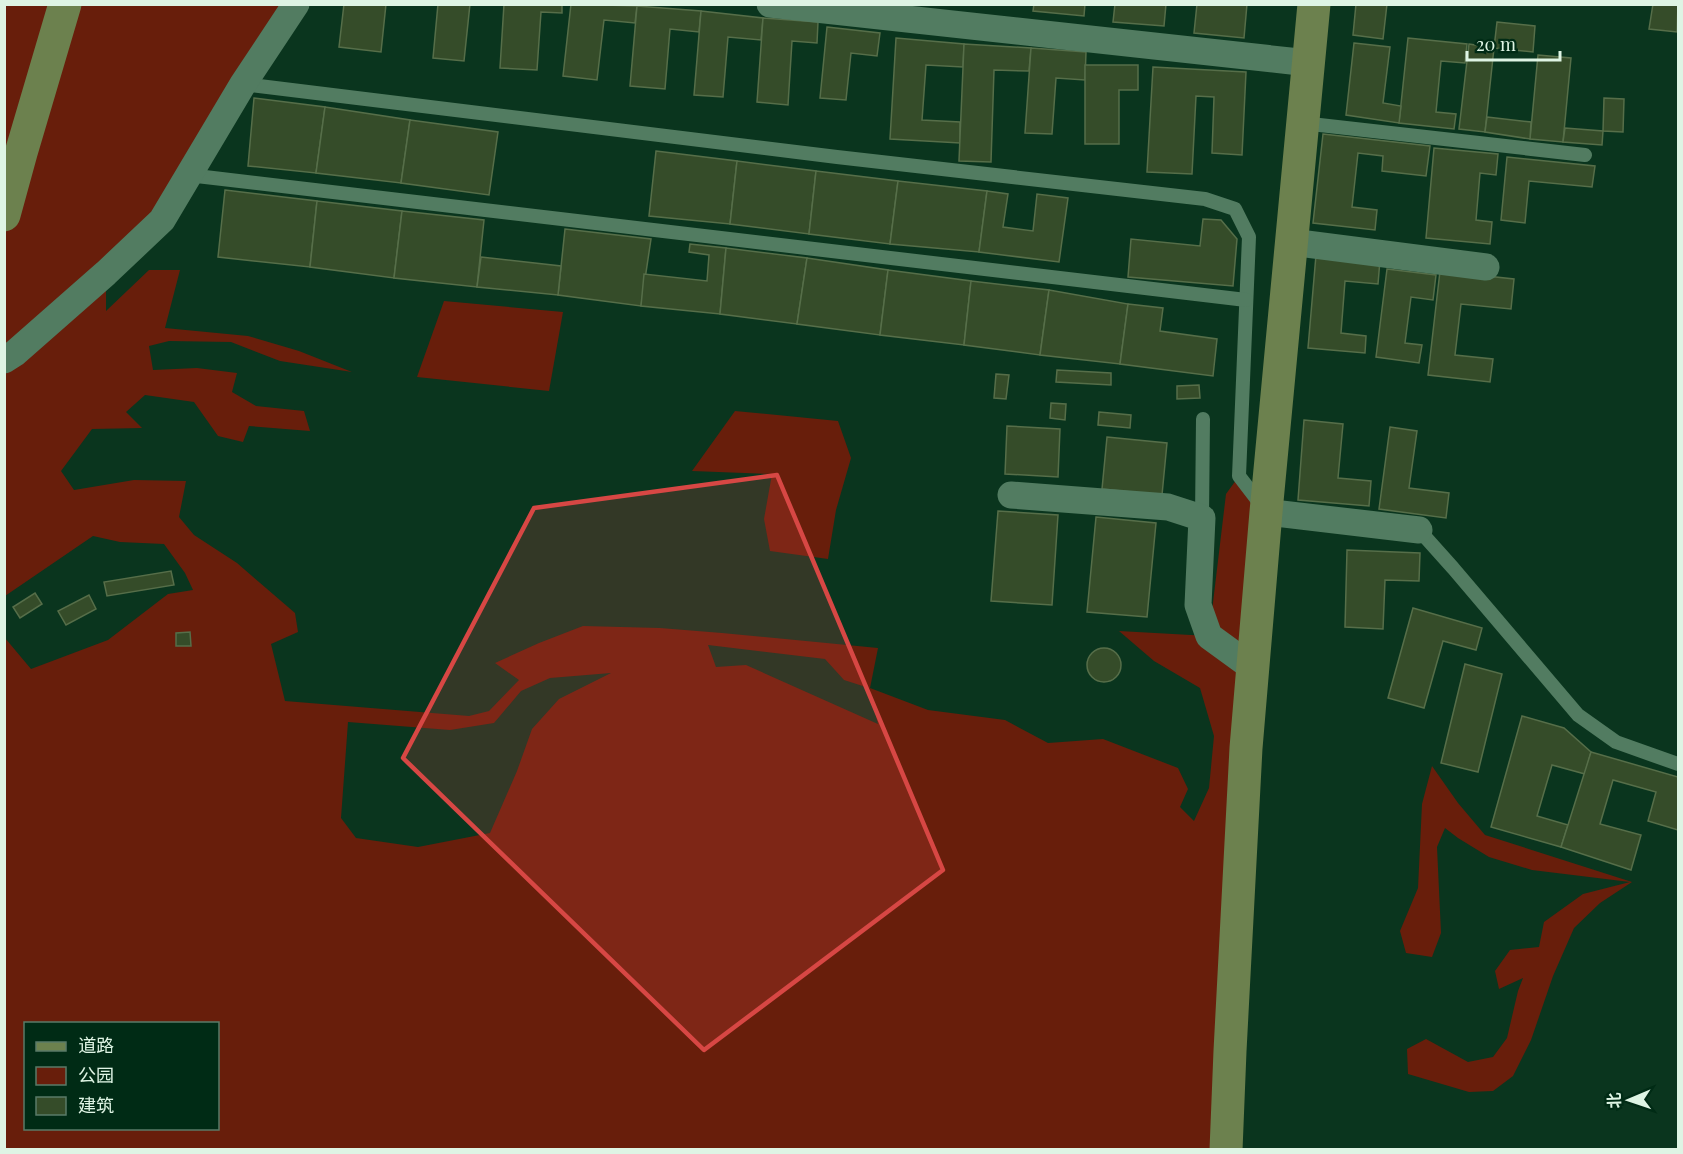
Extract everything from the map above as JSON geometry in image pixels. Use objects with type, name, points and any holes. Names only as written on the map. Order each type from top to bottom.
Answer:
[{"type":"street","points":[[4,215],[66,4]]},
{"type":"street","points":[[4,360],[15,353],[106,273],[162,220],[243,84],[296,4]]},
{"type":"street","points":[[770,4],[1308,63]]},
{"type":"street","points":[[1226,1149],[1244,769],[1314,4]]},
{"type":"street","points":[[1291,242],[1486,267]]},
{"type":"street","points":[[1011,495],[1168,507],[1202,518],[1198,605],[1209,636],[1253,668]]},
{"type":"street","points":[[1266,512],[1419,530]]},
{"type":"lane","points":[[243,84],[837,157],[1205,199],[1234,209],[1249,237],[1239,476],[1266,512]]},
{"type":"lane","points":[[1302,123],[1585,155]]},
{"type":"lane","points":[[188,175],[1246,300]]},
{"type":"lane","points":[[1202,518],[1203,419]]},
{"type":"lane","points":[[1419,530],[1578,715],[1616,742],[1678,764]]},
{"type":"highlighted area","points":[[777,475],[943,870],[704,1050],[403,758],[534,508]]},
{"type":"green space","points":[[4,5],[296,5],[162,220],[106,273],[106,311],[149,270],[180,270],[165,328],[248,336],[299,351],[352,372],[280,361],[231,342],[169,341],[149,346],[153,370],[197,368],[237,373],[232,392],[256,406],[304,411],[310,431],[249,426],[243,442],[218,436],[194,402],[145,395],[126,412],[142,428],[92,429],[61,471],[74,490],[134,480],[186,481],[179,517],[194,535],[237,563],[295,613],[298,632],[271,644],[285,701],[469,716],[489,711],[519,680],[495,663],[583,626],[660,628],[878,648],[870,688],[928,710],[1005,720],[1048,743],[1103,739],[1178,768],[1188,789],[1180,807],[1194,821],[1209,788],[1214,736],[1200,688],[1154,661],[1119,631],[1209,636],[1226,494],[1239,476],[1266,512],[1226,1149],[5,1149],[5,638],[31,669],[108,640],[168,594],[193,590],[185,573],[164,544],[120,542],[93,536],[5,596]],"holes":[[[708,645],[825,659],[844,680],[869,688],[878,724],[746,665],[716,667]],[[611,673],[559,699],[532,729],[517,771],[490,833],[418,847],[356,838],[341,818],[348,722],[450,730],[494,723],[521,691],[550,678]]]},
{"type":"green space","points":[[444,301],[563,312],[549,391],[417,377]]},
{"type":"green space","points":[[735,411],[838,421],[851,458],[836,510],[828,559],[770,551],[764,519],[772,474],[692,471]]},
{"type":"green space","points":[[1432,766],[1458,803],[1485,835],[1632,882],[1600,903],[1574,928],[1553,976],[1531,1040],[1513,1076],[1493,1091],[1469,1092],[1408,1074],[1407,1049],[1426,1039],[1468,1062],[1493,1057],[1507,1038],[1523,978],[1499,989],[1495,971],[1510,950],[1539,947],[1544,922],[1583,894],[1630,882],[1532,870],[1489,857],[1445,828],[1437,847],[1441,933],[1432,957],[1406,953],[1400,931],[1418,888],[1422,804]]},
{"type":"building","points":[[344,4],[386,4],[381,52],[339,47]]},
{"type":"building","points":[[438,4],[470,4],[464,61],[433,58]]},
{"type":"building","points":[[504,4],[562,4],[562,13],[541,12],[537,70],[500,68]]},
{"type":"building","points":[[571,4],[637,6],[635,23],[604,20],[597,80],[563,76]]},
{"type":"building","points":[[1034,4],[1085,4],[1084,16],[1033,11]]},
{"type":"building","points":[[1115,4],[1166,4],[1164,26],[1113,22]]},
{"type":"building","points":[[1197,4],[1247,4],[1244,38],[1194,33]]},
{"type":"building","points":[[1356,4],[1387,4],[1383,39],[1353,35]]},
{"type":"building","points":[[1653,4],[1678,4],[1677,32],[1649,29]]},
{"type":"building","points":[[637,6],[701,11],[699,32],[670,29],[665,89],[630,86]]},
{"type":"building","points":[[701,11],[763,18],[761,40],[728,37],[723,97],[694,95]]},
{"type":"building","points":[[763,18],[818,22],[817,43],[792,41],[788,105],[757,102]]},
{"type":"building","points":[[1497,22],[1535,26],[1533,52],[1494,48]]},
{"type":"building","points":[[827,27],[880,33],[877,56],[851,53],[846,100],[820,98]]},
{"type":"building","points":[[896,38],[964,44],[963,67],[926,65],[922,120],[960,122],[960,143],[890,139]]},
{"type":"building","points":[[1408,38],[1467,44],[1465,63],[1441,61],[1436,112],[1456,114],[1454,129],[1399,123]]},
{"type":"building","points":[[1354,43],[1390,47],[1383,103],[1401,106],[1399,123],[1346,115]]},
{"type":"building","points":[[964,44],[1031,48],[1029,71],[994,70],[991,162],[959,161]]},
{"type":"building","points":[[1469,44],[1494,48],[1485,132],[1459,129]]},
{"type":"building","points":[[1031,48],[1086,52],[1085,80],[1056,78],[1052,134],[1025,133]]},
{"type":"building","points":[[1538,55],[1571,58],[1563,142],[1530,139]]},
{"type":"building","points":[[1085,65],[1138,65],[1138,90],[1119,90],[1119,144],[1085,144]]},
{"type":"building","points":[[1153,67],[1246,72],[1242,155],[1212,153],[1214,97],[1196,96],[1192,174],[1147,172]]},
{"type":"building","points":[[254,98],[325,107],[316,173],[248,166]]},
{"type":"building","points":[[1604,98],[1624,99],[1623,132],[1603,131]]},
{"type":"building","points":[[325,107],[410,120],[401,183],[316,173]]},
{"type":"building","points":[[1487,117],[1531,122],[1530,139],[1485,132]]},
{"type":"building","points":[[410,120],[498,132],[489,195],[401,183]]},
{"type":"building","points":[[1565,128],[1603,131],[1602,145],[1563,142]]},
{"type":"building","points":[[1323,134],[1430,146],[1426,176],[1382,171],[1383,156],[1358,153],[1352,207],[1377,210],[1375,230],[1313,223]]},
{"type":"building","points":[[1434,148],[1498,154],[1496,175],[1480,173],[1476,220],[1492,222],[1490,244],[1426,238]]},
{"type":"building","points":[[656,151],[737,161],[730,224],[649,216]]},
{"type":"building","points":[[1507,157],[1595,166],[1592,187],[1529,181],[1525,223],[1501,220]]},
{"type":"building","points":[[737,161],[816,171],[809,234],[730,224]]},
{"type":"building","points":[[816,171],[898,181],[890,244],[809,234]]},
{"type":"building","points":[[898,181],[987,191],[979,252],[890,244]]},
{"type":"building","points":[[225,190],[317,201],[310,267],[218,257]]},
{"type":"building","points":[[987,191],[1008,194],[1003,227],[1033,231],[1037,194],[1068,198],[1059,262],[979,252]]},
{"type":"building","points":[[317,201],[402,211],[394,278],[310,267]]},
{"type":"building","points":[[402,211],[484,220],[477,287],[394,278]]},
{"type":"building","points":[[1203,219],[1221,220],[1237,239],[1233,286],[1128,277],[1131,239],[1200,246]]},
{"type":"building","points":[[565,229],[651,239],[641,306],[558,295]]},
{"type":"building","points":[[690,244],[726,248],[720,314],[641,306],[644,274],[707,281],[709,255],[689,252]]},
{"type":"building","points":[[726,248],[807,258],[797,324],[720,314]]},
{"type":"building","points":[[1316,255],[1380,260],[1378,284],[1345,281],[1341,333],[1366,336],[1365,353],[1308,348]]},
{"type":"building","points":[[481,257],[561,266],[558,295],[477,287]]},
{"type":"building","points":[[807,258],[888,270],[880,335],[797,324]]},
{"type":"building","points":[[1387,269],[1436,275],[1433,300],[1411,297],[1405,343],[1422,345],[1419,363],[1376,357]]},
{"type":"building","points":[[888,270],[971,281],[964,345],[880,335]]},
{"type":"building","points":[[1440,271],[1514,279],[1511,309],[1461,304],[1455,355],[1493,359],[1490,382],[1428,375]]},
{"type":"building","points":[[971,281],[1049,290],[1040,355],[964,345]]},
{"type":"building","points":[[1049,290],[1128,304],[1120,364],[1040,355]]},
{"type":"building","points":[[1128,304],[1163,308],[1160,331],[1217,339],[1213,376],[1120,364]]},
{"type":"building","points":[[1057,370],[1111,373],[1111,385],[1056,382]]},
{"type":"building","points":[[996,374],[1009,375],[1006,399],[994,398]]},
{"type":"building","points":[[1199,385],[1200,398],[1177,399],[1177,386]]},
{"type":"building","points":[[1051,403],[1066,404],[1065,420],[1050,418]]},
{"type":"building","points":[[1099,412],[1131,415],[1130,428],[1098,425]]},
{"type":"building","points":[[1304,420],[1343,424],[1338,478],[1371,481],[1369,506],[1298,500]]},
{"type":"building","points":[[1007,426],[1060,429],[1058,477],[1005,474]]},
{"type":"building","points":[[1390,427],[1417,431],[1409,488],[1449,493],[1446,518],[1379,509]]},
{"type":"building","points":[[1107,437],[1167,443],[1162,495],[1102,489]]},
{"type":"building","points":[[998,511],[1058,515],[1052,605],[991,601]]},
{"type":"building","points":[[1096,517],[1156,523],[1147,617],[1087,612]]},
{"type":"building","points":[[1347,550],[1420,553],[1419,581],[1385,580],[1383,629],[1345,627]]},
{"type":"building","points":[[171,571],[174,585],[107,596],[104,582]]},
{"type":"building","points":[[35,593],[42,604],[20,618],[13,607]]},
{"type":"building","points":[[89,595],[96,609],[66,625],[58,611]]},
{"type":"building","points":[[1413,608],[1482,628],[1476,650],[1443,641],[1424,708],[1388,698]]},
{"type":"building","points":[[190,632],[191,646],[176,646],[176,633]]},
{"type":"building","points":[[1104,648],[1116,653],[1121,665],[1116,677],[1104,682],[1092,677],[1087,665],[1092,653]]},
{"type":"building","points":[[1465,664],[1502,674],[1478,772],[1441,763]]},
{"type":"building","points":[[1522,716],[1564,728],[1591,752],[1585,774],[1552,765],[1537,816],[1568,825],[1561,847],[1491,827]]},
{"type":"building","points":[[1591,752],[1678,777],[1678,830],[1648,821],[1656,792],[1613,780],[1600,824],[1641,835],[1631,870],[1561,847]]}]
